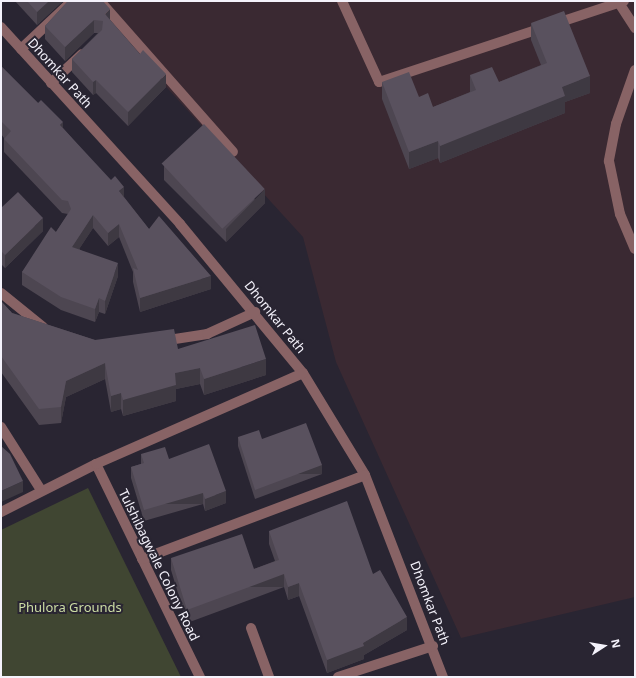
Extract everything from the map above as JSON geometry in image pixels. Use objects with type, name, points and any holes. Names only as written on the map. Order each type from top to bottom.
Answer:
[{"type":"street","points":[[20,49],[72,1]]},
{"type":"street","points":[[100,1],[233,152]]},
{"type":"street","points":[[342,1],[380,82],[621,2],[635,28]]},
{"type":"street","name":"Dhomkar Path","points":[[1,27],[255,312],[303,373],[365,475],[433,646],[443,677]]},
{"type":"street","points":[[51,83],[88,48]]},
{"type":"street","points":[[635,70],[616,124],[609,161],[620,214],[635,249]]},
{"type":"street","points":[[1,293],[53,334]]},
{"type":"street","points":[[154,342],[208,334],[255,312]]},
{"type":"street","points":[[1,512],[41,490],[96,464],[303,373]]},
{"type":"street","points":[[1,427],[41,490]]},
{"type":"street","name":"Tulshibagwale Colony Road","points":[[96,464],[200,677]]},
{"type":"street","points":[[142,559],[365,475]]},
{"type":"street","points":[[251,628],[269,677]]},
{"type":"street","points":[[338,677],[433,646]]},
{"type":"shaded area","points":[[88,1],[635,1],[635,597],[461,638],[336,362],[303,237]]},
{"type":"green space","name":"Phulora Grounds","points":[[88,488],[181,677],[1,677],[1,530]]},
{"type":"building","points":[[27,1],[49,1],[37,12]]},
{"type":"building","points":[[68,1],[103,1],[110,9],[105,14],[140,54],[143,50],[166,74],[128,112],[96,80],[93,82],[72,59],[102,30],[103,21],[94,20],[65,47],[45,26]]},
{"type":"building","points":[[564,11],[590,76],[562,87],[565,96],[440,146],[438,141],[409,152],[382,82],[409,72],[419,97],[428,93],[433,107],[476,90],[470,75],[492,67],[499,82],[547,63],[531,23]]},
{"type":"building","points":[[1,66],[38,103],[41,100],[63,122],[60,125],[111,180],[115,176],[124,187],[119,191],[149,229],[159,216],[211,276],[140,298],[133,268],[138,270],[119,224],[108,233],[93,215],[72,247],[118,263],[105,301],[99,298],[95,309],[61,297],[22,272],[51,227],[56,232],[71,209],[68,201],[62,200],[4,139],[11,131],[1,121]]},
{"type":"building","points":[[204,124],[265,189],[222,229],[162,164]]},
{"type":"building","points":[[18,192],[43,218],[5,255],[1,251],[1,208]]},
{"type":"building","points":[[1,301],[12,313],[95,340],[174,329],[178,349],[255,325],[266,359],[204,379],[200,368],[175,373],[176,385],[123,400],[121,393],[111,396],[105,363],[66,381],[61,407],[39,409],[1,356]]},
{"type":"building","points":[[306,423],[322,465],[255,490],[238,437],[259,430],[262,439]]},
{"type":"building","points":[[209,444],[226,491],[205,499],[203,493],[144,510],[131,467],[144,463],[141,454],[165,447],[169,459]]},
{"type":"building","points":[[1,446],[10,454],[23,481],[1,491]]},
{"type":"building","points":[[347,501],[373,574],[380,570],[407,617],[363,643],[364,646],[327,660],[299,583],[288,587],[284,574],[187,610],[171,558],[242,534],[254,569],[279,560],[269,531]]}]
